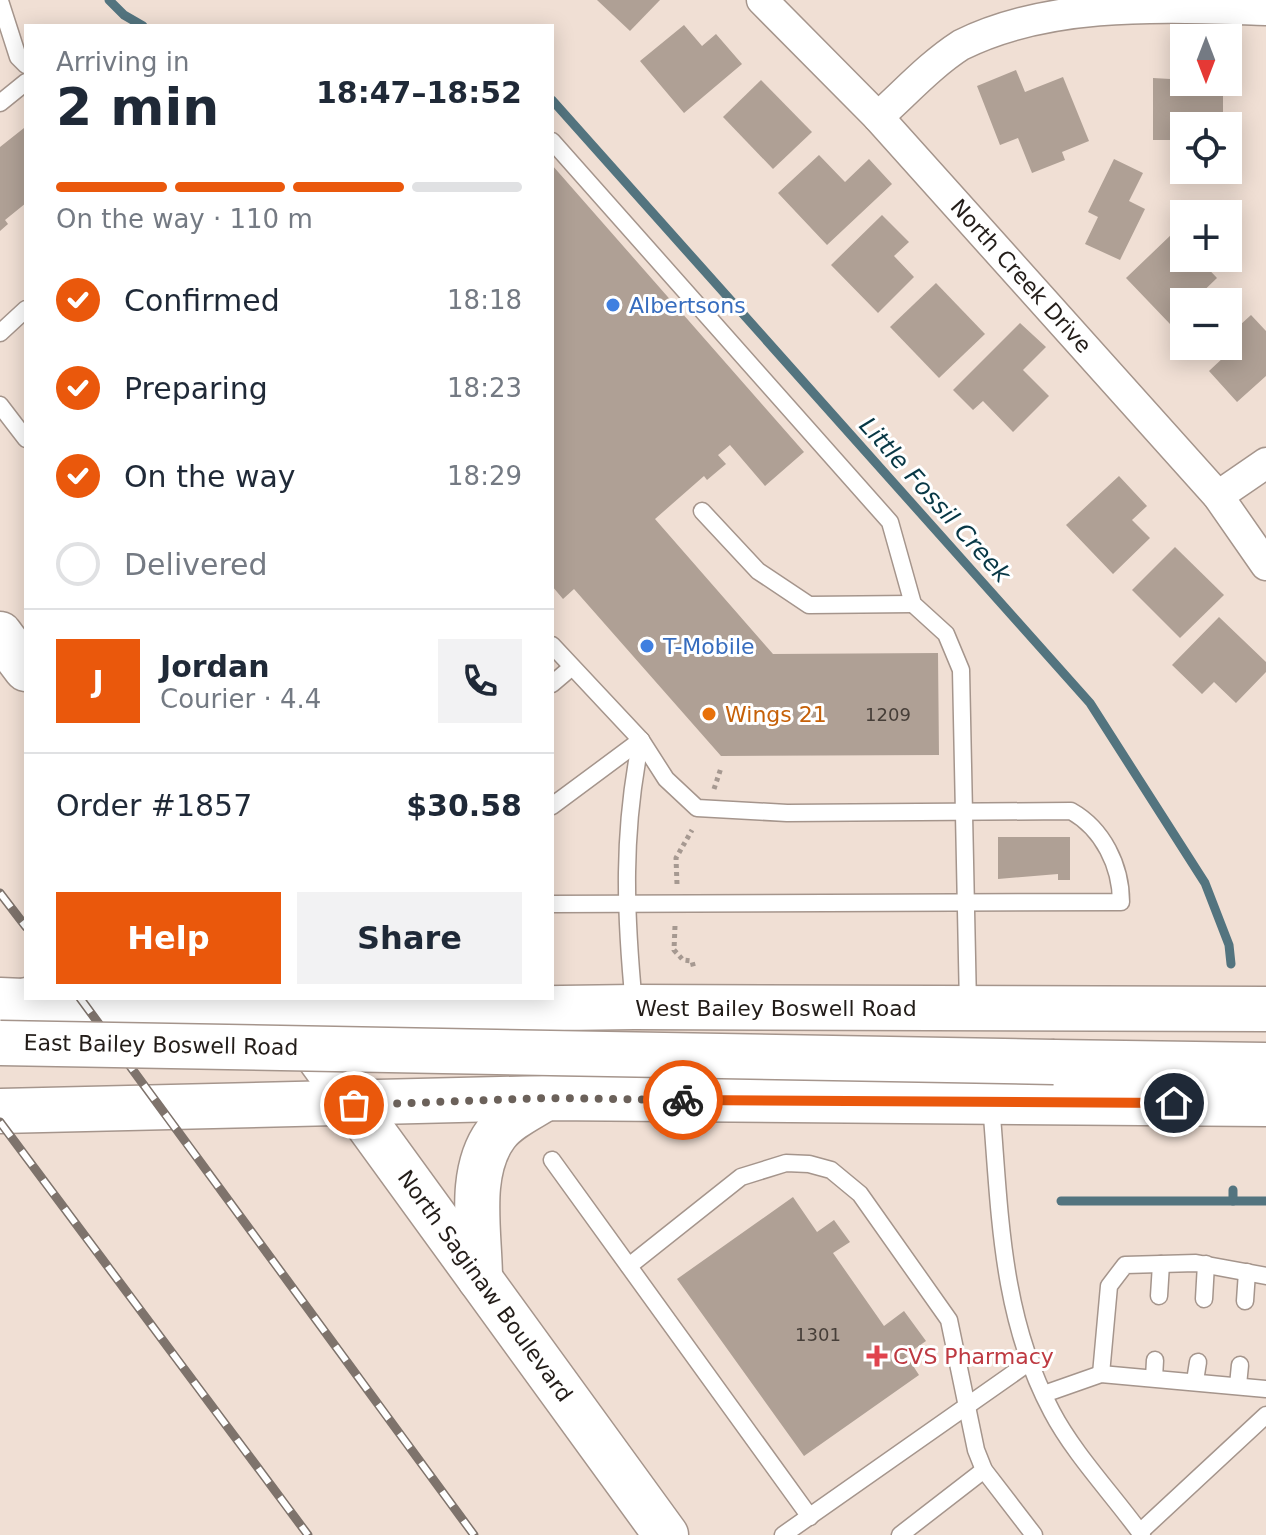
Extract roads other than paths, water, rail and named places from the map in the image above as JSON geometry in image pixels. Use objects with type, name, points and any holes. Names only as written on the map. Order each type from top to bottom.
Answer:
[{"type":"main road","points":[[0,634],[24,666]]},
{"type":"main road","name":"East Bailey Boswell Road","points":[[14,1006],[296,1021]]},
{"type":"main road","name":"West Bailey Boswell Road","points":[[296,1021],[492,1009],[634,1007],[1266,1009]]},
{"type":"main road","points":[[492,1009],[546,1098]]},
{"type":"main road","points":[[0,1063],[236,1064],[279,1045],[296,1021]]},
{"type":"main road","name":"West Bailey Boswell Road","points":[[296,1021],[1053,1048],[1266,1065]]},
{"type":"main road","name":"East Bailey Boswell Road","points":[[0,1043],[296,1021]]},
{"type":"main road","name":"North Saginaw Boulevard","points":[[296,1021],[666,1535]]},
{"type":"main road","name":"West Bailey Boswell Road","points":[[1053,1048],[1266,1034]]},
{"type":"main road","points":[[480,1279],[479,1178],[483,1161],[496,1135],[506,1124],[546,1098]]},
{"type":"main road","points":[[0,1111],[354,1105],[546,1098],[1266,1104]]},
{"type":"street","name":"North Creek Drive","points":[[762,0],[878,117],[1218,496],[1266,565]]},
{"type":"street","points":[[878,117],[962,45],[1001,24],[1040,12],[1086,4],[1266,10]]},
{"type":"street","points":[[1218,496],[1266,463]]},
{"type":"lane","points":[[0,1],[18,57],[24,63]]},
{"type":"lane","points":[[0,103],[24,84]]},
{"type":"lane","points":[[554,143],[890,522],[913,604],[946,634],[961,670],[961,814],[968,1008]]},
{"type":"lane","points":[[0,333],[24,311]]},
{"type":"lane","points":[[0,405],[24,433]]},
{"type":"lane","points":[[702,511],[758,571],[809,605],[913,604]]},
{"type":"lane","points":[[554,647],[641,740],[666,779],[697,808],[961,814],[1071,811],[1092,823],[1121,877],[1121,902],[554,904]]},
{"type":"lane","points":[[554,682],[572,667]]},
{"type":"lane","points":[[554,805],[641,740]]},
{"type":"lane","points":[[634,1007],[624,903],[631,790],[641,740]]},
{"type":"lane","points":[[991,1102],[1005,1276],[1031,1361],[1053,1414],[1141,1534],[1266,1415]]},
{"type":"lane","points":[[552,1160],[810,1517]]},
{"type":"lane","points":[[629,1266],[741,1177],[763,1167],[786,1163],[809,1164],[831,1170],[860,1194],[949,1320],[970,1432],[984,1470],[1034,1535]]},
{"type":"lane","points":[[1159,1296],[1161,1264]]},
{"type":"lane","points":[[1204,1299],[1206,1264]]},
{"type":"lane","points":[[1101,1374],[1109,1286],[1125,1265],[1206,1264],[1266,1276]]},
{"type":"lane","points":[[1245,1301],[1247,1272]]},
{"type":"lane","points":[[1154,1378],[1155,1360]]},
{"type":"lane","points":[[783,1535],[1031,1361]]},
{"type":"lane","points":[[1195,1381],[1198,1362]]},
{"type":"lane","points":[[1238,1385],[1240,1365]]},
{"type":"lane","points":[[1044,1394],[1101,1374],[1266,1389]]},
{"type":"lane","points":[[900,1535],[984,1470]]},
{"type":"waterway","name":"Little Fossil Creek","points":[[109,0],[124,15],[140,24]]},
{"type":"waterway","name":"Little Fossil Creek","points":[[554,102],[1090,703],[1205,883],[1229,945],[1231,964]]},
{"type":"waterway","points":[[1233,1190],[1233,1201],[1266,1201]]},
{"type":"waterway","points":[[1061,1201],[1233,1201]]},
{"type":"railway","points":[[0,893],[24,924]]},
{"type":"railway","points":[[81,1000],[474,1535]]},
{"type":"railway","points":[[0,1122],[308,1535]]},
{"type":"place","name":"Albertsons","points":[[613,305]]},
{"type":"place","name":"T-Mobile","points":[[647,646]]},
{"type":"place","name":"Wings 21","points":[[709,714]]},
{"type":"place","name":"CVS Pharmacy","points":[[877,1356]]}]
